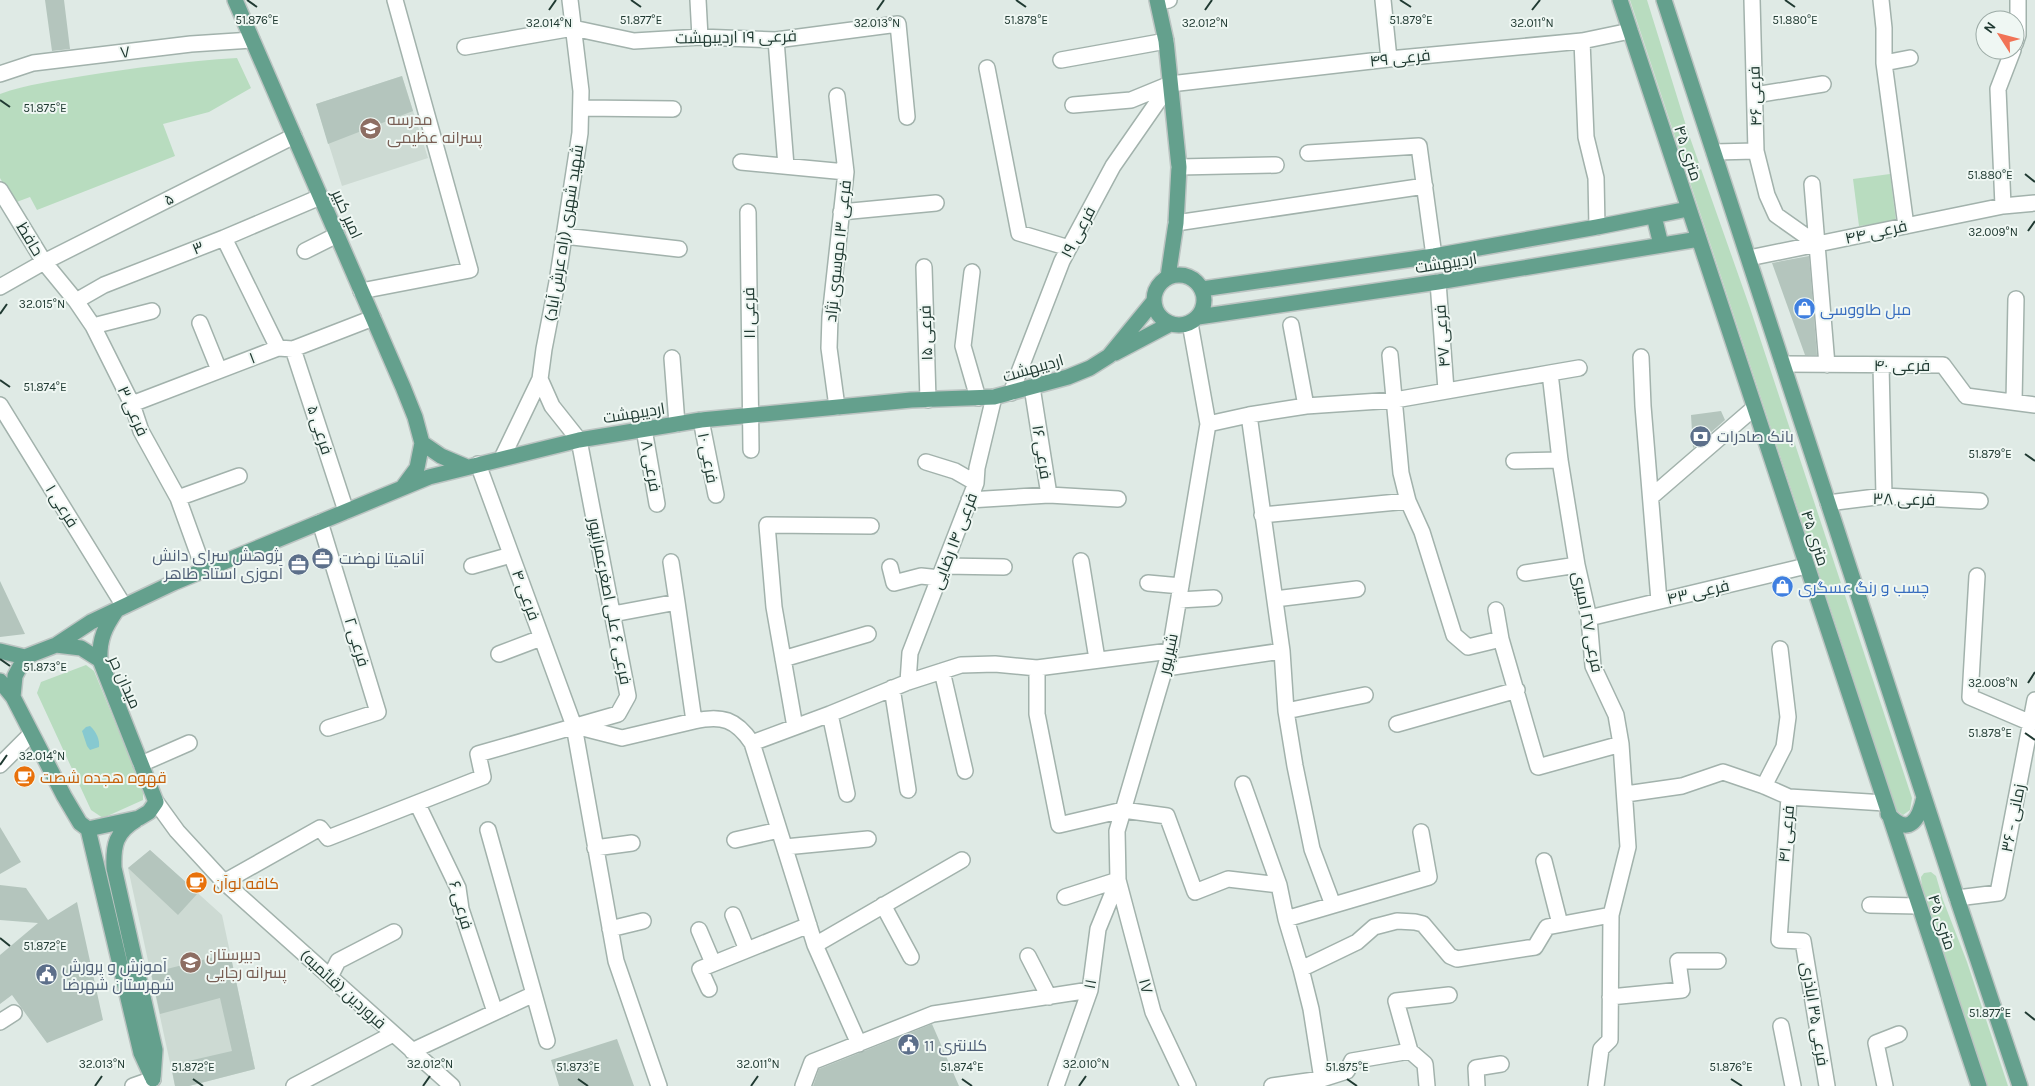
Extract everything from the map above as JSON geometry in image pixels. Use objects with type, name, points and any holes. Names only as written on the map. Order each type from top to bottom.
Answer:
[{"type":"main road","name":"امیر کبیر","points":[[235,0],[412,409],[422,443]]},
{"type":"main road","name":"۴۵ متری","points":[[1620,0],[1978,1086]]},
{"type":"main road","name":"۴۵ متری","points":[[1664,0],[1956,898],[2020,1086]]},
{"type":"main road","name":"اردیبهشت","points":[[56,645],[92,622],[204,570],[429,477],[579,440],[701,420],[837,407],[994,397],[1068,377],[1090,368],[1109,356],[1154,301],[1155,291],[1160,283],[1168,277],[1176,223],[1179,167],[1161,1]]},
{"type":"main road","name":"اردیبهشت","points":[[1202,289],[1434,256],[1688,209]]},
{"type":"main road","points":[[1654,216],[1661,245]]},
{"type":"main road","name":"اردیبهشت","points":[[1170,324],[1180,326],[1194,320],[1699,239]]},
{"type":"main road","points":[[1168,277],[1178,274],[1188,276],[1197,281],[1202,289],[1205,299],[1203,309],[1194,320]]},
{"type":"main road","points":[[1109,356],[1170,324],[1159,315],[1154,301]]},
{"type":"main road","points":[[402,488],[417,468],[422,443],[441,456],[473,466]]},
{"type":"main road","points":[[100,660],[99,646],[102,632],[120,608]]},
{"type":"main road","points":[[13,697],[15,676],[25,658],[56,645]]},
{"type":"main road","name":"میدان حر","points":[[56,645],[80,648],[100,660],[156,802]]},
{"type":"main road","points":[[0,651],[25,658]]},
{"type":"main road","points":[[0,681],[13,697],[80,823],[88,830],[141,1054],[154,1083]]},
{"type":"main road","points":[[1886,809],[1897,824],[1905,826],[1915,821],[1921,811],[1924,797]]},
{"type":"main road","points":[[154,1083],[155,1050],[114,868],[114,850],[117,838],[126,826],[149,812],[156,802]]},
{"type":"main road","points":[[88,830],[139,818]]},
{"type":"street","points":[[361,291],[470,270],[395,0]]},
{"type":"street","name":"شهید شهری (راه عرش آباد)","points":[[502,458],[540,379],[580,133],[581,91],[570,0]]},
{"type":"street","points":[[698,0],[700,37]]},
{"type":"street","points":[[1383,0],[1389,59]]},
{"type":"street","name":"فرعی ۴۶","points":[[1752,0],[1756,151],[1767,195],[1776,215],[1817,244]]},
{"type":"street","points":[[1881,0],[1884,28],[1884,63],[1906,226]]},
{"type":"street","name":"فرعی ۱۹ اردیبهشت","points":[[573,28],[634,41],[700,37],[776,40],[898,24],[907,117]]},
{"type":"street","points":[[465,47],[573,28]]},
{"type":"street","name":"فرعی ۴۹","points":[[1073,105],[1131,100],[1170,84],[1389,59],[1582,41],[1630,31]]},
{"type":"street","name":"۷","points":[[0,74],[33,63],[191,44],[252,40]]},
{"type":"street","points":[[776,40],[786,166]]},
{"type":"street","points":[[1061,60],[1166,41]]},
{"type":"street","points":[[1582,41],[1586,137],[1596,178],[1597,227]]},
{"type":"street","points":[[1884,63],[1910,58]]},
{"type":"street","points":[[2003,206],[1998,89],[2008,60]]},
{"type":"street","points":[[987,68],[1019,233],[1069,248]]},
{"type":"street","name":"فرعی ۱۹","points":[[1011,393],[1062,261],[1113,166],[1170,84]]},
{"type":"street","points":[[1755,95],[1823,84]]},
{"type":"street","name":"فرعی ۱‍۳ موسوی نژاد","points":[[837,96],[846,172],[830,317],[830,348],[837,407]]},
{"type":"street","points":[[581,108],[673,109]]},
{"type":"street","name":"۵","points":[[0,287],[44,262],[294,136]]},
{"type":"street","points":[[1308,153],[1419,146],[1434,256]]},
{"type":"street","points":[[1714,152],[1756,151]]},
{"type":"street","points":[[741,162],[846,172]]},
{"type":"street","points":[[1179,167],[1276,165]]},
{"type":"street","points":[[1812,184],[1827,365]]},
{"type":"street","points":[[1176,223],[1425,186]]},
{"type":"street","name":"حافظ","points":[[0,190],[44,262]]},
{"type":"street","name":"۳","points":[[76,301],[104,286],[320,197]]},
{"type":"street","points":[[841,212],[936,203]]},
{"type":"street","name":"فرعی ۴۴","points":[[1749,258],[2003,206],[2035,203]]},
{"type":"street","name":"فرعی ۱۱","points":[[748,212],[751,450]]},
{"type":"street","points":[[305,251],[337,235]]},
{"type":"street","points":[[564,236],[678,249]]},
{"type":"street","points":[[224,238],[278,348]]},
{"type":"street","name":"فرعی ۳","points":[[44,262],[76,301],[93,326],[132,404],[141,430],[178,498],[204,570]]},
{"type":"street","name":"فرعی ۱۵","points":[[924,267],[928,400]]},
{"type":"street","points":[[972,272],[963,346],[978,398]]},
{"type":"street","name":"فرعی ۴۷","points":[[1438,282],[1446,390]]},
{"type":"street","points":[[2014,402],[2016,299]]},
{"type":"street","points":[[93,326],[152,311]]},
{"type":"street","name":"۱","points":[[132,404],[278,348],[293,349],[373,318]]},
{"type":"street","name":"شیرپور","points":[[1118,880],[1117,831],[1170,651],[1208,424],[1194,320]]},
{"type":"street","points":[[200,323],[219,370]]},
{"type":"street","points":[[1291,325],[1306,406]]},
{"type":"street","name":"فرعی ۵","points":[[293,349],[346,511]]},
{"type":"street","points":[[1390,355],[1401,474],[1408,501],[1422,532],[1454,635],[1468,647],[1501,639]]},
{"type":"street","points":[[1641,357],[1643,406],[1660,601]]},
{"type":"street","points":[[672,358],[677,424]]},
{"type":"street","name":"فرعی ۴۰","points":[[1783,364],[1943,365],[1966,396],[2035,405]]},
{"type":"street","points":[[1881,365],[1884,496]]},
{"type":"street","points":[[1208,424],[1306,406],[1395,400],[1579,368]]},
{"type":"street","name":"فرعی ۲۷ امیری","points":[[1550,373],[1560,460],[1577,565],[1589,618],[1593,666],[1616,715],[1626,794],[1628,847],[1611,915],[1610,1040],[1601,1048],[1596,1086]]},
{"type":"street","points":[[540,379],[552,406],[579,440]]},
{"type":"street","name":"فرعی ۱۶","points":[[969,500],[1049,495],[1032,387]]},
{"type":"street","name":"فرعی ۱۴ رضایی","points":[[908,682],[910,652],[976,483],[977,468],[994,397]]},
{"type":"street","name":"فرعی ۱","points":[[0,406],[120,608]]},
{"type":"street","points":[[1651,497],[1754,408]]},
{"type":"street","points":[[1249,415],[1282,651],[1286,711],[1312,849],[1333,905]]},
{"type":"street","name":"فرعی ۱۰","points":[[701,420],[716,495]]},
{"type":"street","name":"فرعی ۸","points":[[644,429],[657,504]]},
{"type":"street","name":"فرعی ۶ علی اصغرعمرانپور","points":[[417,802],[483,777],[478,754],[618,714],[628,696],[579,440]]},
{"type":"street","points":[[1514,461],[1560,460]]},
{"type":"street","points":[[926,462],[954,471],[976,483]]},
{"type":"street","name":"فرعی ۴","points":[[473,466],[511,554],[574,726],[616,961],[660,1086]]},
{"type":"street","points":[[178,498],[239,476]]},
{"type":"street","points":[[1049,495],[1118,499]]},
{"type":"street","name":"فرعی ۳۸","points":[[1828,503],[1884,496],[1980,501]]},
{"type":"street","points":[[1262,515],[1408,501]]},
{"type":"street","name":"فرعی ۲","points":[[320,522],[378,712],[328,728]]},
{"type":"street","points":[[795,727],[774,608],[767,525],[871,526]]},
{"type":"street","points":[[472,566],[511,554]]},
{"type":"street","points":[[1082,561],[1097,659]]},
{"type":"street","points":[[671,562],[694,721]]},
{"type":"street","points":[[1526,573],[1577,565]]},
{"type":"street","name":"فرعی ۴۳","points":[[1589,618],[1806,566]]},
{"type":"street","points":[[890,567],[894,583],[942,572],[1004,567]]},
{"type":"street","points":[[1977,576],[1970,697],[2031,722]]},
{"type":"street","points":[[1148,583],[1180,593],[1214,598]]},
{"type":"street","points":[[1275,599],[1356,589]]},
{"type":"street","points":[[613,614],[677,602]]},
{"type":"street","points":[[1496,610],[1501,639],[1538,767],[1621,744]]},
{"type":"street","points":[[783,659],[868,634]]},
{"type":"street","points":[[499,654],[541,638]]},
{"type":"street","points":[[1764,786],[1784,747],[1788,717],[1780,649]]},
{"type":"street","points":[[752,743],[908,682],[961,665],[995,664],[1037,668],[1170,651]]},
{"type":"street","points":[[1166,668],[1282,651]]},
{"type":"street","points":[[1037,668],[1037,714],[1059,825],[1124,810],[1167,816],[1195,892],[1228,879],[1279,885]]},
{"type":"street","points":[[942,671],[965,771]]},
{"type":"street","points":[[892,688],[908,790]]},
{"type":"street","points":[[1398,724],[1517,690]]},
{"type":"street","points":[[1286,711],[1364,695]]},
{"type":"street","name":"۳۶ - زمانی","points":[[1956,898],[1998,894],[2035,701]]},
{"type":"street","points":[[830,714],[847,794]]},
{"type":"street","points":[[574,726],[622,738],[711,717],[728,720],[742,729],[752,743],[815,945],[859,1044]]},
{"type":"street","points":[[0,765],[31,734]]},
{"type":"street","points":[[141,764],[189,743]]},
{"type":"street","points":[[1626,794],[1682,786],[1723,772],[1789,797]]},
{"type":"street","points":[[1243,784],[1279,885],[1286,919],[1311,1009],[1322,1079]]},
{"type":"street","name":"فرعی ۴۱","points":[[1804,941],[1779,940],[1789,797],[1886,809]]},
{"type":"street","name":"فروردین (قائمیه)","points":[[156,802],[177,831],[224,882],[452,1086]]},
{"type":"street","points":[[224,882],[320,828],[328,838],[417,802]]},
{"type":"street","name":"فرعی ۶","points":[[417,802],[458,888],[461,909],[495,1012]]},
{"type":"street","points":[[488,830],[547,1041]]},
{"type":"street","points":[[735,840],[780,830]]},
{"type":"street","points":[[1286,919],[1429,876],[1421,832]]},
{"type":"street","points":[[785,847],[868,839]]},
{"type":"street","points":[[595,848],[632,843]]},
{"type":"street","points":[[815,945],[962,860]]},
{"type":"street","points":[[1544,861],[1560,924]]},
{"type":"street","points":[[1065,897],[1118,880]]},
{"type":"street","name":"۱۱","points":[[1056,1086],[1090,990],[1098,929],[1118,880]]},
{"type":"street","name":"۱۷","points":[[1118,880],[1153,1012],[1188,1086]]},
{"type":"street","points":[[884,905],[911,957]]},
{"type":"street","points":[[1870,905],[1918,906]]},
{"type":"street","points":[[733,915],[747,950]]},
{"type":"street","points":[[1301,968],[1357,942],[1374,927],[1397,921],[1423,924],[1450,956],[1457,959],[1535,947],[1547,927],[1611,915]]},
{"type":"street","points":[[610,929],[643,921]]},
{"type":"street","points":[[709,989],[700,969],[809,925]]},
{"type":"street","points":[[700,930],[713,964]]},
{"type":"street","points":[[330,977],[338,960],[394,932]]},
{"type":"street","name":"فرعی ۳۵ اباذری","points":[[1804,941],[1827,1086]]},
{"type":"street","points":[[1028,956],[1049,997]]},
{"type":"street","points":[[1610,996],[1682,990],[1678,961],[1718,961]]},
{"type":"street","points":[[803,1086],[812,1062],[933,1014],[1090,990]]},
{"type":"street","points":[[412,1051],[534,994]]},
{"type":"street","points":[[1427,1086],[1425,1064],[1410,1051],[1396,1001],[1450,994]]},
{"type":"street","points":[[0,1022],[14,1013]]},
{"type":"street","points":[[1781,1026],[1792,1086]]},
{"type":"street","points":[[294,1086],[393,1034]]},
{"type":"street","points":[[1885,1086],[1876,1043],[1899,1034]]},
{"type":"street","points":[[1272,1086],[1322,1079],[1347,1071],[1352,1061],[1410,1051]]},
{"type":"street","points":[[1477,1086],[1476,1068],[1501,1064]]},
{"type":"street","points":[[133,1086],[154,1083]]},
{"type":"shaded area","name":"مدرسه پسرانه عظیمی","points":[[402,76],[428,158],[342,186],[316,104]]},
{"type":"shaded area","name":"دبیرستان پسرانه رجایی","points":[[150,850],[222,915],[255,1069],[189,1086],[175,1086],[128,868]]},
{"type":"green space","points":[[1630,0],[1647,0],[1688,132],[1750,308],[1912,798],[1910,810],[1903,815],[1893,808],[1852,674]]},
{"type":"green space","points":[[237,58],[251,88],[209,112],[163,124],[175,156],[37,210],[30,197],[14,203],[0,178],[0,94],[31,85],[102,73]]},
{"type":"green space","points":[[1890,174],[1896,221],[1859,226],[1853,179]]},
{"type":"green space","points":[[86,665],[94,671],[143,790],[143,800],[103,818],[91,810],[37,693],[41,682]]},
{"type":"green space","points":[[1931,872],[1936,876],[1943,900],[1967,962],[2008,1086],[1987,1086],[1922,888],[1921,877],[1924,873]]},
{"type":"water","points":[[90,726],[97,736],[99,747],[90,750],[82,731]]},
{"type":"building","points":[[45,0],[64,0],[70,49],[52,51]]},
{"type":"building","points":[[402,76],[413,111],[328,144],[316,104]]},
{"type":"building","name":"مبل طاووسی","points":[[1809,256],[1817,355],[1805,355],[1772,263]]},
{"type":"building","name":"بانک صادرات","points":[[1721,411],[1725,420],[1693,448],[1691,415]]},
{"type":"building","points":[[0,581],[25,634],[0,637]]},
{"type":"building","points":[[0,827],[21,862],[0,874]]},
{"type":"building","points":[[150,850],[198,893],[178,915],[128,868]]},
{"type":"building","name":"آموزش و پرورش شهرستان شهرضا","points":[[0,885],[26,888],[48,920],[77,902],[103,1020],[47,1043],[12,995],[0,1004],[0,955],[38,923],[0,920]]},
{"type":"building","points":[[230,953],[255,1069],[189,1086],[175,1086],[171,1065],[232,1051],[220,998],[160,1014],[151,973]]},
{"type":"building","name":"کلانتری 11","points":[[932,1024],[959,1086],[813,1086],[819,1069]]},
{"type":"building","points":[[617,1039],[634,1086],[559,1086],[551,1060]]},
{"type":"place","name":"مدرسه پسرانه عظیمی","points":[[371,128]]},
{"type":"place","name":"مبل طاووسی","points":[[1804,309]]},
{"type":"place","name":"بانک صادرات","points":[[1701,436]]},
{"type":"place","name":"آناهیتا نهضت","points":[[323,558]]},
{"type":"place","name":"پژوهش سرای دانش آموزی استاد طاهر","points":[[299,564]]},
{"type":"place","name":"چسب و رنگ عسگری","points":[[1782,587]]},
{"type":"place","name":"قهوه هجده شصت","points":[[24,777]]},
{"type":"place","name":"کافه لوآن","points":[[197,883]]},
{"type":"place","name":"دبیرستان پسرانه رجایی","points":[[190,963]]},
{"type":"place","name":"آموزش و پرورش شهرستان شهرضا","points":[[46,975]]},
{"type":"place","name":"کلانتری 11","points":[[908,1045]]}]
